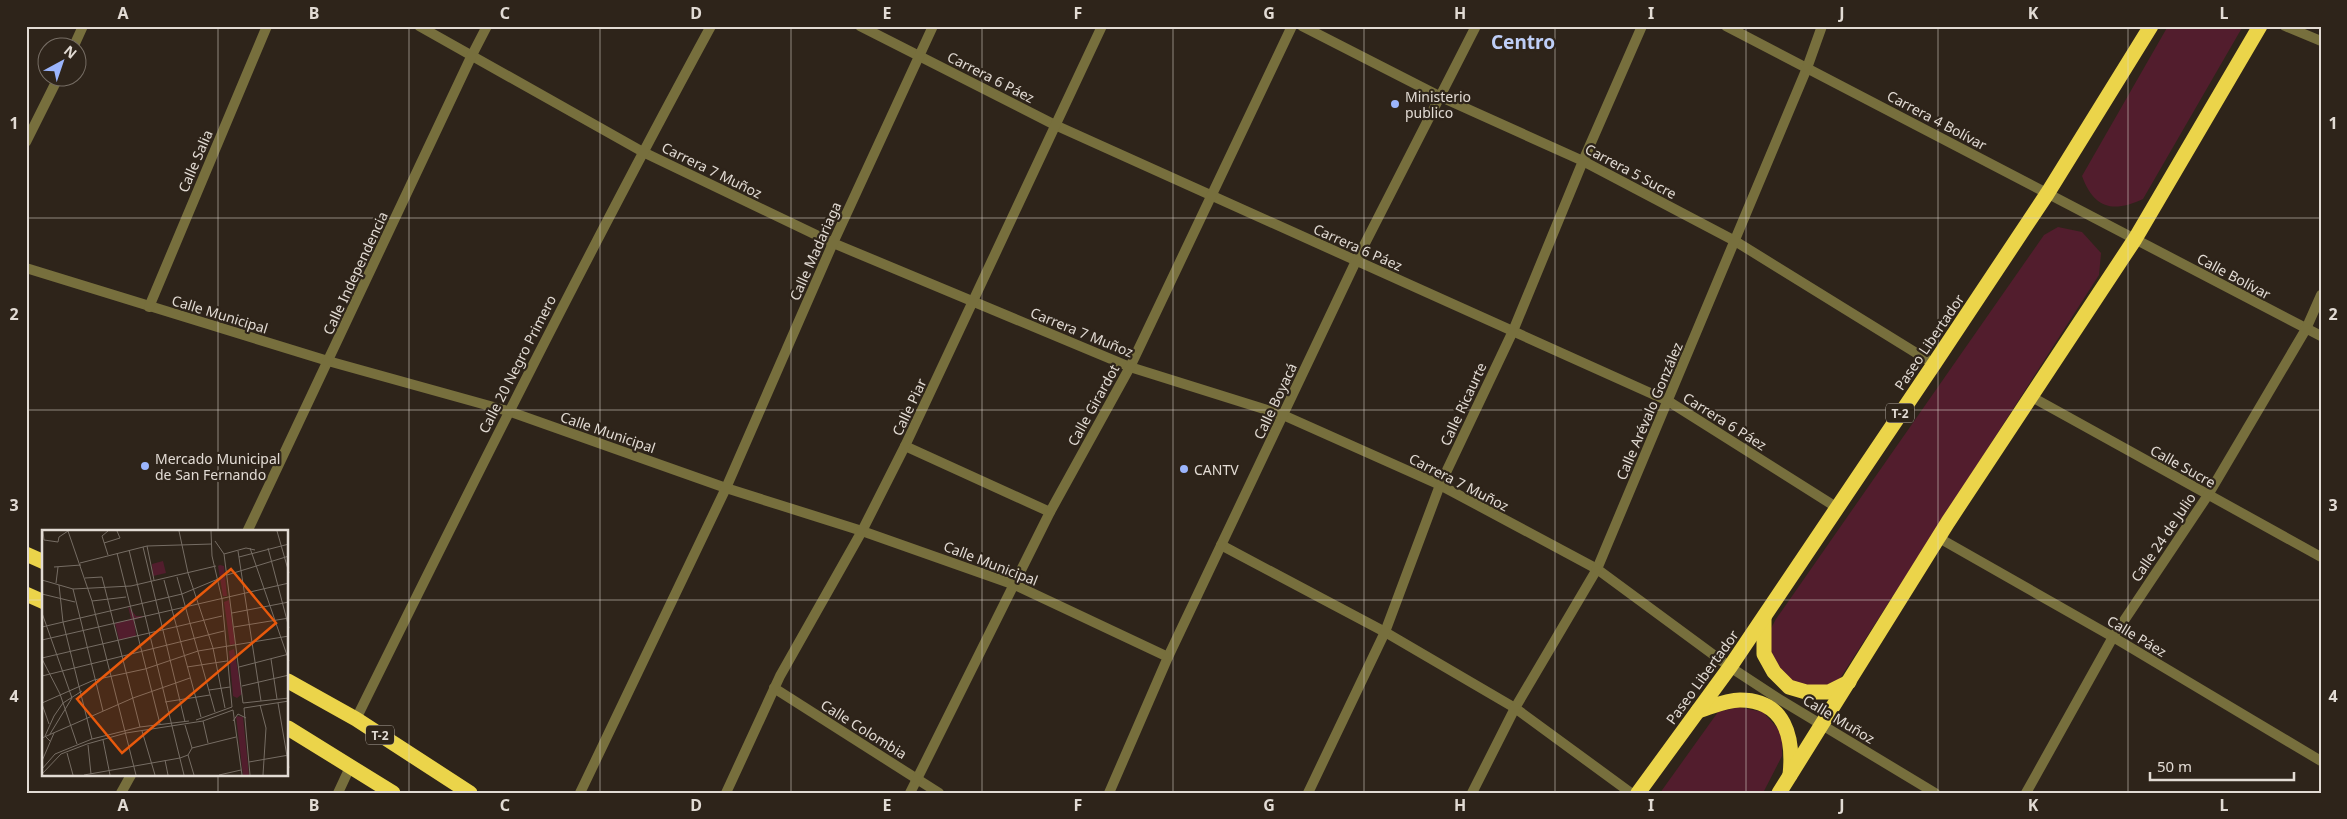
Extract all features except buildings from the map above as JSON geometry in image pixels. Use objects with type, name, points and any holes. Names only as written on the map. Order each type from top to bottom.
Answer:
[{"type":"highway","name":"Paseo Libertador","points":[[1638,793],[1764,618],[1836,507],[1934,364],[2047,194],[2151,26]]},
{"type":"highway","points":[[1779,793],[1938,538],[2135,239],[2260,26]]},
{"type":"highway","points":[[26,554],[42,561]]},
{"type":"highway","points":[[26,594],[42,601]]},
{"type":"highway","points":[[1764,618],[1764,654],[1774,672],[1789,687],[1806,692],[1829,692],[1850,681]]},
{"type":"highway","name":"T-2","points":[[289,682],[356,719],[470,793]]},
{"type":"highway","points":[[1698,711],[1738,700],[1758,702],[1775,712],[1786,726],[1792,756],[1790,776]]},
{"type":"highway","points":[[289,729],[351,765],[393,793]]},
{"type":"street","points":[[78,38],[83,26]]},
{"type":"street","name":"Calle Salia","points":[[149,307],[267,26]]},
{"type":"street","name":"Carrera 7 Muñoz","points":[[419,26],[471,57],[643,152],[832,243],[1130,367],[1283,415],[1440,485],[1597,569],[1730,667]]},
{"type":"street","name":"Calle Independencia","points":[[248,530],[487,26]]},
{"type":"street","name":"Calle 20 Negro Primero","points":[[356,719],[508,411],[643,152],[712,26]]},
{"type":"street","name":"Carrera 6 Páez","points":[[860,26],[1055,125],[1211,197],[1668,401],[1836,507]]},
{"type":"street","name":"Calle Madariaga","points":[[580,793],[726,488],[832,243],[933,26]]},
{"type":"street","name":"Calle Piar","points":[[726,793],[774,688],[862,531],[905,446],[1102,26]]},
{"type":"street","name":"Calle Girardot","points":[[910,793],[1050,512],[1130,367],[1292,26]]},
{"type":"street","name":"Carrera 5 Sucre","points":[[1302,26],[1440,98],[1583,161],[1735,241],[1934,364]]},
{"type":"street","name":"Calle Boyacá","points":[[1109,793],[1168,657],[1356,261],[1476,26]]},
{"type":"street","name":"Calle Ricaurte","points":[[1308,793],[1385,632],[1440,485],[1513,331],[1583,161],[1642,26]]},
{"type":"street","name":"Carrera 4 Bolívar","points":[[1726,26],[2135,239]]},
{"type":"street","name":"Calle Arévalo González","points":[[1472,793],[1515,708],[1597,569],[1807,68],[1822,26]]},
{"type":"street","points":[[2285,26],[2321,42]]},
{"type":"street","points":[[26,142],[53,88]]},
{"type":"street","name":"Calle Bolívar","points":[[2135,239],[2321,336]]},
{"type":"street","name":"Calle Municipal","points":[[26,268],[328,361],[508,411],[726,488],[862,531],[1015,585],[1168,657]]},
{"type":"street","name":"Calle 24 de Julio","points":[[2026,793],[2113,637],[2208,495],[2306,329],[2321,295]]},
{"type":"street","name":"Calle Sucre","points":[[2032,397],[2321,558]]},
{"type":"street","points":[[905,446],[1050,512]]},
{"type":"street","name":"Calle Páez","points":[[1938,538],[2113,637],[2321,761]]},
{"type":"street","points":[[1221,545],[1385,632],[1515,708],[1631,793]]},
{"type":"street","name":"Calle Muñoz","points":[[1730,667],[1822,726],[1935,793]]},
{"type":"street","name":"Calle Colombia","points":[[774,688],[939,793]]},
{"type":"street","points":[[338,793],[351,765]]},
{"type":"street","points":[[122,793],[130,776]]},
{"type":"shaded area","points":[[2168,26],[2243,26],[2143,199],[2123,206],[2114,207],[2106,205],[2092,195],[2082,176]]},
{"type":"shaded area","points":[[2058,227],[2082,232],[2101,253],[2099,275],[1839,680],[1824,687],[1792,683],[1777,669],[1769,651],[1769,632],[1776,619],[2044,235]]},
{"type":"shaded area","points":[[1738,707],[1763,712],[1782,733],[1782,756],[1763,793],[1660,793],[1718,712]]},
{"type":"place","name":"Ministerio publico","points":[[1395,104]]},
{"type":"place","name":"Mercado Municipal de San Fernando","points":[[145,466]]},
{"type":"place","name":"CANTV","points":[[1184,469]]},
{"type":"district","name":"Centro","points":[[1523,42]]}]
